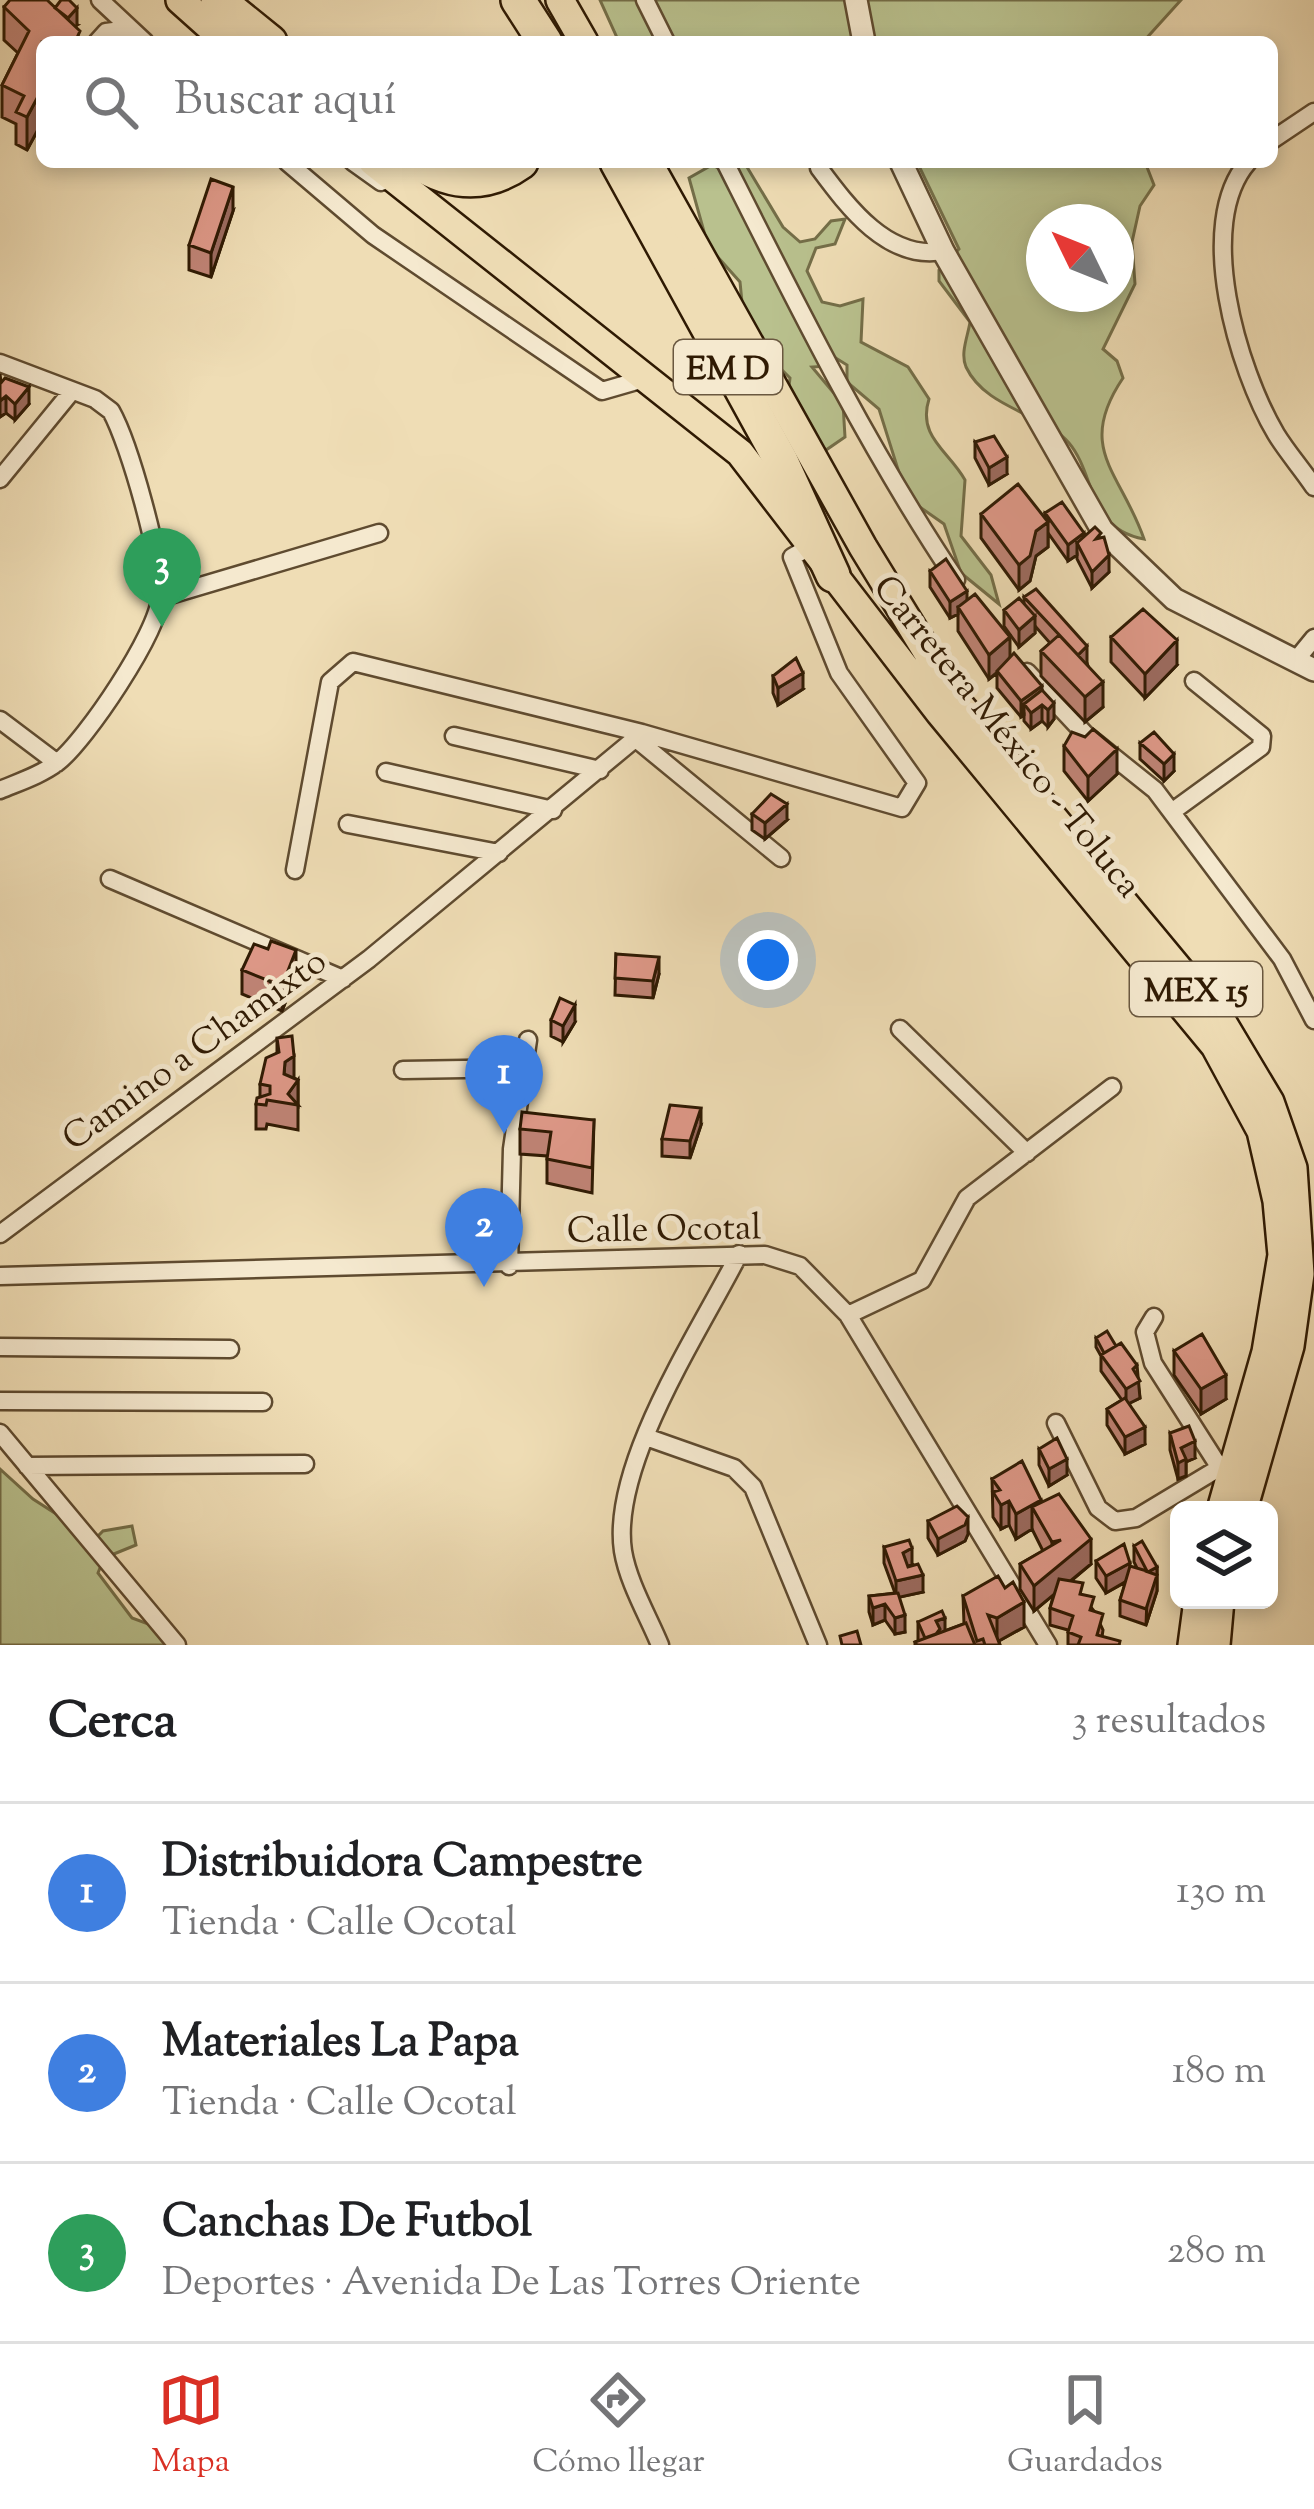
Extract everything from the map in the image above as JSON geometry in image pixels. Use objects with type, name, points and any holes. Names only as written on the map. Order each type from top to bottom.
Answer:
[{"type":"highway","points":[[218,0],[263,36]]},
{"type":"highway","points":[[254,0],[263,0]]},
{"type":"highway","points":[[518,0],[541,36]]},
{"type":"highway","points":[[427,168],[441,177],[476,182],[502,176],[513,168]]},
{"type":"highway","name":"EM D","points":[[619,168],[781,461],[833,574]]},
{"type":"main road","points":[[180,0],[220,36]]},
{"type":"main road","points":[[560,0],[581,36]]},
{"type":"main road","name":"Carretera México - Toluca","points":[[381,168],[740,453],[989,774],[1201,1026],[1248,1102],[1270,1166],[1282,1255],[1266,1352],[1227,1463],[1222,1501]]},
{"type":"main road","name":"Carretera México - Toluca","points":[[650,168],[863,547],[958,704],[1220,1019],[1270,1102],[1293,1168],[1300,1274],[1290,1346],[1247,1501]]},
{"type":"main road","points":[[1192,1645],[1197,1609]]},
{"type":"main road","points":[[1216,1645],[1219,1609]]},
{"type":"street","points":[[100,0],[138,36]]},
{"type":"street","points":[[165,0],[206,36]]},
{"type":"street","points":[[645,0],[663,36]]},
{"type":"street","points":[[856,0],[863,36]]},
{"type":"street","points":[[102,36],[129,28]]},
{"type":"street","points":[[1278,136],[1314,112]]},
{"type":"street","points":[[294,168],[373,235],[602,391],[647,378]]},
{"type":"street","points":[[360,168],[421,200]]},
{"type":"street","points":[[728,168],[834,377],[904,502],[969,600]]},
{"type":"street","points":[[819,168],[857,220],[925,254],[944,250]]},
{"type":"street","points":[[904,168],[944,250],[1102,530],[1174,599],[1305,665],[1314,638]]},
{"type":"street","points":[[1243,168],[1235,177],[1223,220],[1228,307],[1248,371],[1275,433],[1314,487]]},
{"type":"street","points":[[0,363],[104,405],[116,421],[150,537],[160,598],[126,668],[80,738],[57,763],[0,790]]},
{"type":"street","points":[[0,479],[72,391]]},
{"type":"street","points":[[160,598],[379,533]]},
{"type":"street","points":[[295,870],[330,682],[352,662],[896,809],[911,799],[917,783],[839,673],[792,557],[811,546]]},
{"type":"street","points":[[1010,655],[1085,734],[1156,790],[1282,959],[1314,1020]]},
{"type":"street","points":[[1173,811],[1262,747],[1262,736],[1194,681]]},
{"type":"street","points":[[0,720],[57,763]]},
{"type":"street","points":[[454,736],[600,770]]},
{"type":"street","points":[[638,736],[781,858]]},
{"type":"street","name":"Camino a Chamixto","points":[[0,1234],[369,959],[638,736]]},
{"type":"street","points":[[386,772],[553,810]]},
{"type":"street","points":[[349,824],[499,853]]},
{"type":"street","points":[[110,879],[343,979]]},
{"type":"street","points":[[900,1029],[1027,1153]]},
{"type":"street","points":[[509,1266],[512,1149],[528,1040]]},
{"type":"street","points":[[403,1070],[523,1068]]},
{"type":"street","points":[[848,1315],[922,1280],[967,1198],[1112,1087]]},
{"type":"street","points":[[660,1645],[622,1541],[623,1516],[646,1437],[739,1254]]},
{"type":"street","name":"Calle Ocotal","points":[[0,1276],[509,1266],[739,1254],[784,1258],[800,1266],[848,1315],[1048,1645]]},
{"type":"street","points":[[1056,1424],[1097,1508],[1110,1520],[1136,1517],[1227,1463],[1153,1363],[1145,1332],[1154,1317]]},
{"type":"street","points":[[0,1347],[230,1349]]},
{"type":"street","points":[[0,1401],[263,1402]]},
{"type":"street","points":[[0,1433],[177,1645]]},
{"type":"street","points":[[646,1437],[734,1468],[753,1486],[818,1645]]},
{"type":"street","points":[[27,1466],[305,1464]]},
{"type":"green space","points":[[600,0],[1181,0],[1148,36],[616,36]]},
{"type":"green space","points":[[707,168],[726,172],[748,168],[783,227],[800,242],[815,239],[831,221],[845,219],[835,244],[816,248],[807,271],[822,302],[840,306],[863,299],[861,342],[908,367],[929,399],[926,412],[931,434],[965,480],[961,536],[991,575],[999,604],[961,573],[944,524],[907,498],[879,409],[847,382],[847,365],[831,355],[828,366],[812,367],[843,404],[845,437],[826,450],[795,419],[789,402],[790,378],[745,333],[740,282],[708,246],[689,178]]},
{"type":"green space","points":[[920,168],[1147,168],[1154,185],[1140,206],[1134,233],[1134,204],[1026,204],[1026,312],[1121,312],[1103,349],[1117,361],[1123,378],[1109,403],[1102,442],[1144,539],[1126,533],[1102,513],[1069,443],[975,381],[964,362],[970,322],[939,281],[939,270],[959,249]]},
{"type":"green space","points":[[0,1469],[33,1499],[95,1539],[103,1531],[132,1526],[136,1545],[104,1558],[98,1573],[132,1618],[170,1632],[181,1645],[0,1645]]},
{"type":"building","points":[[10,0],[47,0],[80,31],[78,36],[36,36],[36,100],[27,117],[16,112],[24,96],[2,85],[29,31],[4,7]]},
{"type":"building","points":[[61,0],[77,8],[68,18],[55,8]]},
{"type":"building","points":[[211,179],[233,187],[211,253],[189,245]]},
{"type":"building","points":[[5,378],[29,387],[15,404],[6,396],[0,401],[0,384]]},
{"type":"building","points":[[994,436],[1007,457],[989,468],[975,442]]},
{"type":"building","points":[[1018,484],[1048,522],[1036,531],[1030,556],[1019,565],[981,514]]},
{"type":"building","points":[[1062,502],[1084,533],[1068,545],[1045,513]]},
{"type":"building","points":[[1095,527],[1101,533],[1096,539],[1104,537],[1109,555],[1092,572],[1077,543]]},
{"type":"building","points":[[946,559],[967,591],[950,602],[930,571]]},
{"type":"building","points":[[1036,589],[1087,646],[1078,655],[1024,597]]},
{"type":"building","points":[[975,594],[1010,637],[989,655],[958,607]]},
{"type":"building","points":[[1019,598],[1035,616],[1019,630],[1004,610]]},
{"type":"building","points":[[1143,609],[1177,640],[1145,674],[1111,637]]},
{"type":"building","points":[[1059,635],[1103,682],[1085,697],[1041,651]]},
{"type":"building","points":[[1014,653],[1042,686],[1021,701],[997,671]]},
{"type":"building","points":[[796,658],[803,673],[778,688],[773,676]]},
{"type":"building","points":[[1042,690],[1054,703],[1048,710],[1042,705],[1031,713],[1024,704]]},
{"type":"building","points":[[1093,729],[1117,749],[1088,777],[1064,746],[1072,732],[1085,737]]},
{"type":"building","points":[[1154,732],[1174,754],[1164,764],[1140,743]]},
{"type":"building","points":[[771,794],[787,804],[765,823],[752,814]]},
{"type":"building","points":[[271,941],[296,950],[282,986],[242,970],[254,944],[268,949]]},
{"type":"building","points":[[616,954],[659,957],[653,981],[615,978]]},
{"type":"building","points":[[560,998],[575,1005],[563,1026],[551,1020]]},
{"type":"building","points":[[292,1036],[294,1056],[285,1062],[284,1074],[298,1080],[288,1094],[298,1105],[267,1100],[266,1105],[256,1104],[257,1098],[270,1094],[270,1086],[260,1084],[266,1058],[279,1052],[277,1038]]},
{"type":"building","points":[[670,1105],[701,1108],[690,1141],[662,1139]]},
{"type":"building","points":[[522,1112],[594,1120],[592,1168],[547,1159],[551,1132],[520,1129]]},
{"type":"building","points":[[1107,1331],[1116,1346],[1104,1353],[1096,1338]]},
{"type":"building","points":[[1202,1334],[1226,1375],[1201,1389],[1174,1351]]},
{"type":"building","points":[[1121,1343],[1137,1365],[1133,1369],[1140,1381],[1126,1389],[1101,1355]]},
{"type":"building","points":[[1125,1398],[1145,1427],[1125,1437],[1107,1409]]},
{"type":"building","points":[[1189,1426],[1195,1441],[1181,1448],[1186,1459],[1178,1463],[1170,1433]]},
{"type":"building","points":[[1057,1438],[1067,1459],[1049,1469],[1039,1449]]},
{"type":"building","points":[[1022,1461],[1041,1500],[1016,1514],[1009,1501],[1001,1505],[993,1492],[1000,1490],[992,1479]]},
{"type":"building","points":[[1059,1494],[1091,1539],[1034,1586],[1020,1564],[1061,1540],[1052,1542],[1032,1507]]},
{"type":"building","points":[[957,1506],[968,1517],[965,1525],[938,1539],[928,1521]]},
{"type":"building","points":[[909,1540],[912,1548],[903,1553],[908,1567],[918,1564],[923,1575],[896,1581],[884,1547]]},
{"type":"building","points":[[1142,1541],[1157,1567],[1148,1572],[1157,1575],[1146,1609],[1120,1600],[1130,1566],[1147,1571],[1134,1546]]},
{"type":"building","points":[[1124,1544],[1130,1563],[1106,1576],[1096,1561]]},
{"type":"building","points":[[998,1576],[1005,1588],[1013,1582],[1024,1602],[997,1618],[988,1615],[1000,1645],[985,1645],[983,1639],[977,1641],[963,1596]]},
{"type":"building","points":[[1059,1579],[1083,1583],[1080,1594],[1094,1597],[1090,1610],[1103,1614],[1097,1635],[1120,1641],[1119,1645],[1078,1645],[1081,1637],[1068,1632],[1073,1616],[1050,1608]]},
{"type":"building","points":[[898,1593],[905,1615],[895,1618],[885,1604],[873,1608],[869,1596]]},
{"type":"building","points":[[942,1611],[945,1618],[936,1621],[940,1629],[925,1638],[918,1622]]},
{"type":"building","points":[[966,1623],[975,1645],[915,1642]]},
{"type":"building","points":[[857,1631],[861,1645],[842,1645],[840,1636]]},
{"type":"place","name":"Canchas De Futbol","points":[[162,627]]},
{"type":"place","name":"Distribuidora Campestre","points":[[504,1134]]},
{"type":"place","name":"Materiales La Papa","points":[[484,1287]]}]
